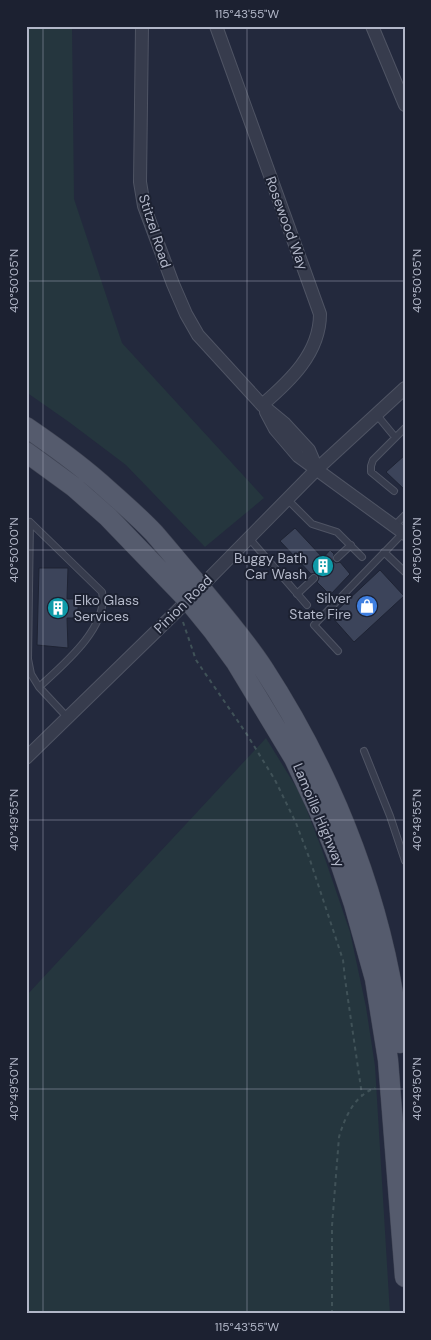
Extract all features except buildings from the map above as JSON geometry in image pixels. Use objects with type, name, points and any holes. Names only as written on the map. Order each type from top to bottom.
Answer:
[{"type":"main road","name":"Lamoille Highway","points":[[26,427],[98,481],[153,532],[194,594]]},
{"type":"main road","name":"Lamoille Highway","points":[[26,452],[74,487],[108,516],[242,638],[298,724],[329,784],[360,869],[384,950],[393,992],[405,1277]]},
{"type":"street","name":"Stitzel Road","points":[[142,26],[140,182],[144,206],[186,314],[198,335],[262,405],[275,429],[298,456],[400,531]]},
{"type":"street","name":"Rosewood Way","points":[[216,26],[320,314],[320,329],[316,342],[302,365],[280,390],[262,405]]},
{"type":"street","points":[[372,26],[405,105]]},
{"type":"street","name":"Pinion Road","points":[[26,758],[194,594],[317,469],[405,388]]},
{"type":"lane","points":[[376,414],[396,437]]},
{"type":"lane","points":[[394,491],[371,472],[371,466],[373,460],[405,428]]},
{"type":"lane","points":[[288,499],[312,524],[337,532],[362,557]]},
{"type":"lane","points":[[338,650],[314,624],[384,552],[400,531],[405,515]]},
{"type":"lane","points":[[39,687],[66,662],[95,628],[104,600],[102,592],[96,585],[30,522],[28,659],[31,674],[39,687],[67,717]]},
{"type":"lane","points":[[249,538],[307,605]]},
{"type":"lane","points":[[337,558],[351,545]]},
{"type":"lane","points":[[384,552],[405,572]]},
{"type":"lane","points":[[297,594],[314,578]]},
{"type":"lane","points":[[364,751],[390,816],[405,861]]},
{"type":"path","points":[[184,623],[196,660],[260,754],[275,780],[296,823],[317,877],[342,955],[362,1095]]},
{"type":"path","points":[[332,1314],[332,1226],[339,1137],[349,1111],[362,1095],[368,1090],[397,1088]]},
{"type":"shaded area","points":[[26,26],[72,26],[74,199],[122,343],[264,498],[205,547],[126,465],[26,392]]},
{"type":"shaded area","points":[[266,738],[301,795],[350,932],[366,1007],[375,1066],[390,1314],[26,1314],[26,996]]},
{"type":"place","name":"Buggy Bath Car Wash","points":[[323,566]]},
{"type":"place","name":"Silver State Fire","points":[[367,606]]},
{"type":"place","name":"Elko Glass Services","points":[[58,608]]}]
